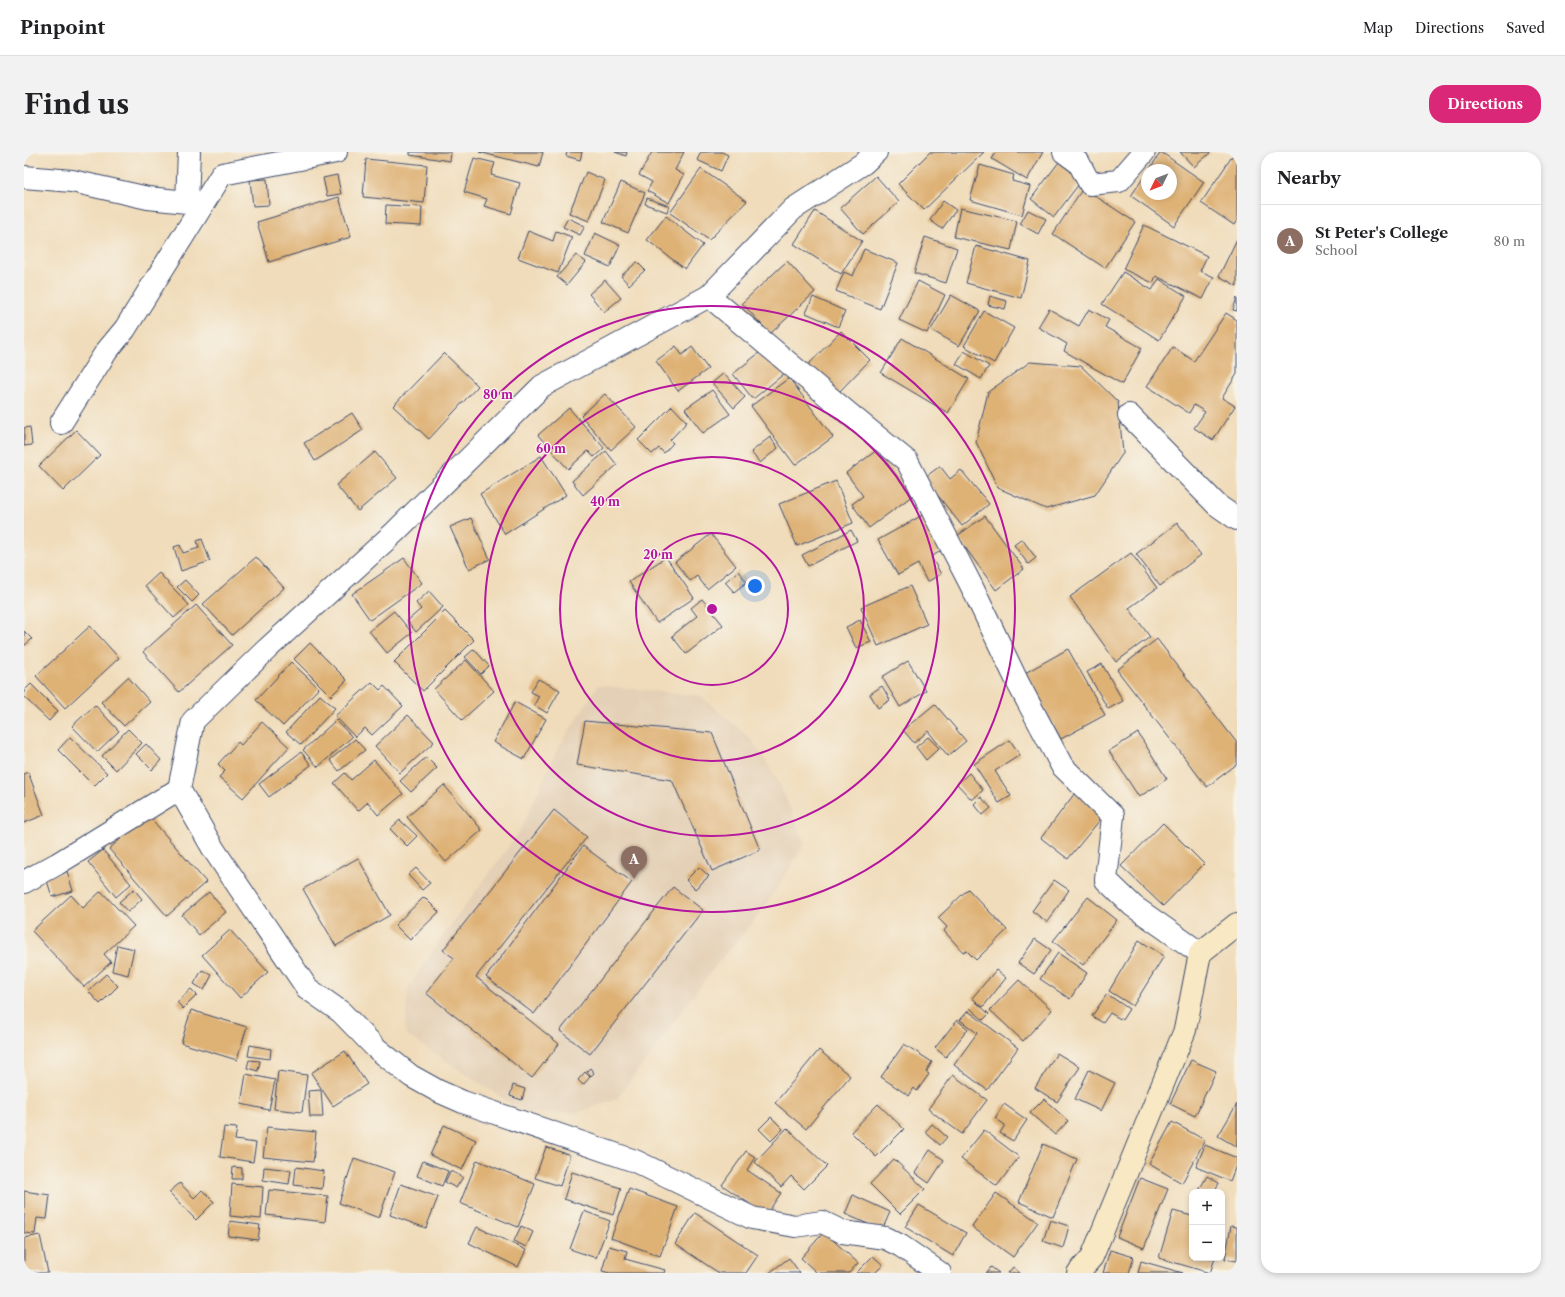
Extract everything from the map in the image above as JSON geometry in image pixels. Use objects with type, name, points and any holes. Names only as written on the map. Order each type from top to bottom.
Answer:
[{"type":"main road","points":[[1078,1273],[1092,1258],[1185,1030],[1200,953],[1237,924]]},
{"type":"street","points":[[187,202],[189,152]]},
{"type":"street","points":[[24,177],[72,180],[148,198],[187,202],[222,174],[336,152]]},
{"type":"street","points":[[876,152],[864,163],[793,209],[709,296],[542,386],[395,532],[267,650],[193,721],[180,789],[214,850],[307,988],[341,1012],[376,1048],[411,1076],[438,1091],[463,1102],[635,1161],[752,1218],[796,1226],[822,1222],[843,1232],[885,1238],[901,1246],[940,1273]]},
{"type":"street","points":[[1064,152],[1079,163],[1090,184],[1119,181],[1144,152]]},
{"type":"street","points":[[61,423],[106,352],[125,329],[222,174]]},
{"type":"street","points":[[709,296],[907,461],[971,585],[1018,685],[1062,766],[1113,816],[1106,880],[1133,906],[1200,953]]},
{"type":"street","points":[[1129,415],[1217,505],[1237,520]]},
{"type":"street","points":[[24,882],[57,864],[180,789]]},
{"type":"shaded area","points":[[598,685],[701,696],[753,741],[780,784],[805,844],[761,913],[714,968],[617,1099],[577,1113],[525,1113],[405,1034],[408,988],[448,929],[520,831],[557,750]]},
{"type":"building","points":[[410,152],[451,152],[450,161],[410,155]]},
{"type":"building","points":[[479,152],[543,152],[539,167]]},
{"type":"building","points":[[567,152],[582,152],[580,160],[566,156]]},
{"type":"building","points":[[615,152],[627,152],[626,156]]},
{"type":"building","points":[[652,152],[684,152],[675,170],[684,175],[669,203],[647,191],[652,182],[639,175]]},
{"type":"building","points":[[701,152],[722,152],[728,155],[721,171],[697,160]]},
{"type":"building","points":[[930,152],[984,152],[924,210],[898,184]]},
{"type":"building","points":[[996,152],[1043,152],[1027,180],[992,159]]},
{"type":"building","points":[[1161,152],[1204,182],[1174,226],[1131,196],[1141,181],[1141,200],[1177,200],[1177,164],[1153,164]]},
{"type":"building","points":[[1180,152],[1211,152],[1194,167]]},
{"type":"building","points":[[1235,152],[1237,152],[1237,220],[1234,225],[1201,203]]},
{"type":"building","points":[[474,158],[495,163],[491,175],[520,183],[511,214],[484,206],[487,199],[464,192]]},
{"type":"building","points":[[366,159],[427,165],[424,203],[363,197]]},
{"type":"building","points":[[1059,162],[1082,180],[1054,217],[1031,199]]},
{"type":"building","points":[[980,165],[1014,175],[1012,181],[1030,186],[1022,215],[970,200]]},
{"type":"building","points":[[701,169],[747,201],[709,240],[670,213]]},
{"type":"building","points":[[586,172],[605,180],[589,221],[569,213]]},
{"type":"building","points":[[337,175],[341,194],[327,196],[323,178]]},
{"type":"building","points":[[876,176],[899,202],[863,234],[840,208]]},
{"type":"building","points":[[267,179],[269,205],[253,206],[250,180]]},
{"type":"building","points":[[621,182],[645,193],[628,233],[603,222]]},
{"type":"building","points":[[1083,188],[1135,222],[1105,268],[1053,234]]},
{"type":"building","points":[[339,197],[351,237],[269,262],[257,222]]},
{"type":"building","points":[[647,198],[669,206],[667,212],[645,204]]},
{"type":"building","points":[[943,201],[956,210],[942,229],[930,220]]},
{"type":"building","points":[[386,205],[422,207],[421,226],[385,224]]},
{"type":"building","points":[[960,208],[1017,221],[1011,250],[954,237]]},
{"type":"building","points":[[1028,210],[1046,219],[1038,234],[1020,224]]},
{"type":"building","points":[[815,211],[862,241],[841,274],[794,244]]},
{"type":"building","points":[[666,216],[703,245],[685,269],[647,240]]},
{"type":"building","points":[[568,218],[585,226],[580,235],[563,227]]},
{"type":"building","points":[[1144,225],[1207,256],[1200,271],[1214,277],[1203,299],[1156,276],[1153,283],[1123,269]]},
{"type":"building","points":[[528,231],[553,241],[556,231],[572,237],[558,273],[518,258]]},
{"type":"building","points":[[595,233],[620,245],[610,267],[585,256]]},
{"type":"building","points":[[925,237],[957,248],[946,283],[914,273]]},
{"type":"building","points":[[1237,239],[1237,286],[1219,276]]},
{"type":"building","points":[[976,246],[1030,261],[1021,298],[966,283]]},
{"type":"building","points":[[864,249],[898,263],[880,309],[836,291],[844,272],[853,276]]},
{"type":"building","points":[[576,255],[586,262],[567,285],[557,277]]},
{"type":"building","points":[[787,261],[815,292],[770,334],[742,303]]},
{"type":"building","points":[[637,262],[645,270],[629,285],[621,276]]},
{"type":"building","points":[[1123,272],[1152,290],[1159,279],[1186,296],[1159,340],[1102,304]]},
{"type":"building","points":[[605,280],[621,298],[604,312],[589,294]]},
{"type":"building","points":[[918,281],[945,295],[927,333],[899,320]]},
{"type":"building","points":[[951,295],[980,311],[959,346],[931,330]]},
{"type":"building","points":[[990,296],[1007,301],[1005,309],[988,305]]},
{"type":"building","points":[[813,297],[845,311],[838,327],[806,313]]},
{"type":"building","points":[[1237,297],[1237,311],[1233,310]]},
{"type":"building","points":[[1049,309],[1079,326],[1089,309],[1109,320],[1105,327],[1142,348],[1122,384],[1064,351],[1067,344],[1038,327]]},
{"type":"building","points":[[984,311],[1014,328],[994,363],[964,346]]},
{"type":"building","points":[[1226,313],[1237,320],[1237,374],[1222,398],[1235,406],[1213,440],[1194,428],[1205,412],[1194,405],[1189,413],[1147,386],[1173,347],[1194,361]]},
{"type":"building","points":[[841,331],[870,360],[835,396],[806,367]]},
{"type":"building","points":[[902,338],[969,379],[948,413],[881,373]]},
{"type":"building","points":[[676,346],[682,355],[692,347],[708,369],[678,391],[656,361]]},
{"type":"building","points":[[765,348],[785,373],[753,399],[733,374]]},
{"type":"building","points":[[964,351],[989,366],[981,379],[956,364]]},
{"type":"building","points":[[444,353],[478,386],[429,439],[393,406]]},
{"type":"building","points":[[1030,362],[1081,366],[1118,402],[1123,453],[1095,495],[1046,509],[998,488],[976,442],[988,392]]},
{"type":"building","points":[[724,373],[745,397],[734,408],[712,383]]},
{"type":"building","points":[[789,378],[833,437],[795,465],[751,406]]},
{"type":"building","points":[[712,390],[730,414],[703,433],[685,409]]},
{"type":"building","points":[[605,394],[636,427],[611,450],[581,416]]},
{"type":"building","points":[[672,406],[687,422],[670,440],[673,443],[664,453],[659,448],[652,454],[638,440]]},
{"type":"building","points":[[569,408],[604,448],[594,457],[588,451],[568,469],[538,435]]},
{"type":"building","points":[[352,413],[363,430],[315,461],[304,443]]},
{"type":"building","points":[[30,427],[32,445],[24,446],[24,428]]},
{"type":"building","points":[[76,430],[100,455],[63,491],[39,466]]},
{"type":"building","points":[[770,437],[778,448],[760,463],[751,452]]},
{"type":"building","points":[[877,450],[912,496],[869,528],[852,504],[863,496],[846,473]]},
{"type":"building","points":[[606,451],[617,465],[583,495],[572,481]]},
{"type":"building","points":[[375,452],[397,478],[358,511],[336,485]]},
{"type":"building","points":[[541,456],[566,495],[505,534],[480,494]]},
{"type":"building","points":[[940,466],[950,479],[961,470],[989,504],[962,526],[924,478]]},
{"type":"building","points":[[836,481],[853,523],[797,546],[779,504]]},
{"type":"building","points":[[928,512],[947,547],[931,557],[941,574],[927,582],[918,564],[898,575],[878,540]]},
{"type":"building","points":[[985,516],[1024,569],[996,590],[957,536]]},
{"type":"building","points":[[471,518],[490,559],[469,569],[450,527]]},
{"type":"building","points":[[1177,523],[1201,555],[1160,586],[1136,554]]},
{"type":"building","points":[[851,530],[857,541],[808,566],[802,555]]},
{"type":"building","points":[[711,534],[736,566],[707,589],[697,576],[690,581],[675,562]]},
{"type":"building","points":[[202,539],[210,561],[181,571],[174,547],[180,545],[183,553],[199,548],[197,541]]},
{"type":"building","points":[[1022,539],[1036,558],[1028,564],[1014,545]]},
{"type":"building","points":[[1131,553],[1157,588],[1129,608],[1150,637],[1116,662],[1070,597]]},
{"type":"building","points":[[256,557],[284,588],[232,635],[203,604]]},
{"type":"building","points":[[666,557],[694,598],[657,623],[629,582]]},
{"type":"building","points":[[404,558],[422,583],[370,620],[352,594]]},
{"type":"building","points":[[738,571],[747,582],[734,592],[725,582]]},
{"type":"building","points":[[159,573],[189,605],[174,618],[145,586]]},
{"type":"building","points":[[185,580],[199,595],[192,602],[177,587]]},
{"type":"building","points":[[910,586],[927,624],[878,646],[861,607]]},
{"type":"building","points":[[429,591],[443,607],[416,632],[407,621],[421,609],[416,603]]},
{"type":"building","points":[[702,599],[723,625],[686,654],[672,636],[697,616],[691,608]]},
{"type":"building","points":[[196,605],[232,645],[179,692],[143,652]]},
{"type":"building","points":[[394,611],[412,633],[387,653],[369,631]]},
{"type":"building","points":[[445,611],[474,640],[423,691],[394,662]]},
{"type":"building","points":[[860,620],[871,642],[856,648],[846,627]]},
{"type":"building","points":[[90,626],[119,658],[65,708],[36,676]]},
{"type":"building","points":[[24,631],[32,639],[24,646]]},
{"type":"building","points":[[1157,639],[1237,743],[1237,764],[1207,787],[1117,670]]},
{"type":"building","points":[[310,643],[347,680],[331,696],[294,659]]},
{"type":"building","points":[[474,649],[489,666],[481,674],[465,657]]},
{"type":"building","points":[[1068,649],[1105,715],[1061,739],[1025,673]]},
{"type":"building","points":[[466,660],[494,691],[462,720],[434,689]]},
{"type":"building","points":[[908,661],[926,691],[900,707],[882,677]]},
{"type":"building","points":[[291,662],[319,688],[283,726],[256,700]]},
{"type":"building","points":[[1102,664],[1123,701],[1108,709],[1087,672]]},
{"type":"building","points":[[128,677],[150,702],[124,726],[101,702]]},
{"type":"building","points":[[538,679],[560,690],[547,713],[534,705],[539,696],[531,692]]},
{"type":"building","points":[[372,682],[380,690],[384,686],[403,706],[372,735],[365,728],[355,737],[335,716]]},
{"type":"building","points":[[31,684],[58,711],[49,721],[24,697],[24,691]]},
{"type":"building","points":[[882,686],[890,700],[878,708],[870,694]]},
{"type":"building","points":[[320,695],[335,708],[301,745],[286,732]]},
{"type":"building","points":[[515,702],[546,719],[524,759],[493,742]]},
{"type":"building","points":[[935,704],[966,741],[948,756],[928,731],[914,743],[903,730]]},
{"type":"building","points":[[95,705],[119,731],[97,752],[72,726]]},
{"type":"building","points":[[408,715],[434,742],[400,773],[375,746]]},
{"type":"building","points":[[336,720],[352,737],[318,767],[303,750]]},
{"type":"building","points":[[585,721],[712,733],[760,850],[712,871],[672,780],[577,765]]},
{"type":"building","points":[[262,722],[289,747],[243,798],[219,777],[225,771],[218,764],[238,742],[241,745]]},
{"type":"building","points":[[128,729],[142,743],[116,770],[102,756]]},
{"type":"building","points":[[1138,733],[1167,779],[1139,797],[1109,751]]},
{"type":"building","points":[[70,737],[107,773],[94,786],[58,750]]},
{"type":"building","points":[[928,737],[939,748],[926,760],[916,747]]},
{"type":"building","points":[[355,739],[365,750],[339,771],[330,760]]},
{"type":"building","points":[[1010,740],[1020,755],[995,771],[1011,796],[999,803],[974,764]]},
{"type":"building","points":[[146,744],[161,760],[152,770],[136,754]]},
{"type":"building","points":[[301,752],[311,765],[269,797],[259,784]]},
{"type":"building","points":[[426,757],[437,768],[411,792],[400,781]]},
{"type":"building","points":[[374,760],[403,794],[378,815],[368,802],[358,811],[334,783],[345,773],[351,780]]},
{"type":"building","points":[[28,772],[44,815],[24,823],[24,774]]},
{"type":"building","points":[[969,773],[983,790],[972,800],[957,784]]},
{"type":"building","points":[[444,785],[482,830],[446,862],[407,817]]},
{"type":"building","points":[[1075,793],[1104,815],[1068,859],[1041,838]]},
{"type":"building","points":[[981,797],[991,808],[983,815],[974,804]]},
{"type":"building","points":[[554,810],[587,837],[476,977],[559,1044],[532,1078],[426,993],[454,958],[443,950]]},
{"type":"building","points":[[148,815],[206,882],[167,916],[109,849]]},
{"type":"building","points":[[400,820],[417,836],[407,846],[390,829]]},
{"type":"building","points":[[1163,823],[1204,864],[1163,906],[1121,866]]},
{"type":"building","points":[[583,846],[632,882],[534,1014],[486,977]]},
{"type":"building","points":[[103,850],[131,884],[116,897],[88,862]]},
{"type":"building","points":[[358,858],[390,915],[336,946],[303,889]]},
{"type":"building","points":[[699,867],[709,876],[695,889],[686,880]]},
{"type":"building","points":[[416,868],[430,883],[422,890],[408,875]]},
{"type":"building","points":[[67,871],[73,891],[52,897],[46,877]]},
{"type":"building","points":[[1054,880],[1069,890],[1047,922],[1032,911]]},
{"type":"building","points":[[673,887],[703,910],[590,1054],[560,1031]]},
{"type":"building","points":[[134,889],[142,899],[128,912],[119,902]]},
{"type":"building","points":[[968,889],[1007,930],[976,960],[967,951],[963,952],[944,931],[947,927],[938,918]]},
{"type":"building","points":[[101,891],[134,926],[104,954],[111,962],[84,987],[32,931],[71,895],[83,908]]},
{"type":"building","points":[[209,892],[226,912],[199,935],[182,915]]},
{"type":"building","points":[[424,897],[439,912],[410,940],[395,925]]},
{"type":"building","points":[[1088,897],[1117,920],[1083,965],[1053,941]]},
{"type":"building","points":[[230,930],[268,972],[240,998],[202,955]]},
{"type":"building","points":[[1035,939],[1051,950],[1034,974],[1018,963]]},
{"type":"building","points":[[1139,940],[1164,956],[1133,1006],[1109,991]]},
{"type":"building","points":[[117,945],[134,949],[128,975],[112,971]]},
{"type":"building","points":[[1058,953],[1087,973],[1070,999],[1040,979]]},
{"type":"building","points":[[202,970],[212,975],[204,990],[194,984]]},
{"type":"building","points":[[996,970],[1006,978],[983,1007],[972,998]]},
{"type":"building","points":[[106,974],[118,986],[100,1004],[88,991]]},
{"type":"building","points":[[1019,980],[1052,1010],[1023,1041],[990,1010]]},
{"type":"building","points":[[191,989],[197,995],[183,1009],[177,1002]]},
{"type":"building","points":[[1107,994],[1129,1009],[1122,1020],[1110,1013],[1103,1023],[1092,1016]]},
{"type":"building","points":[[976,1002],[989,1014],[983,1020],[970,1008]]},
{"type":"building","points":[[191,1010],[247,1027],[237,1060],[181,1043]]},
{"type":"building","points":[[968,1011],[1018,1048],[987,1090],[954,1065],[977,1033],[960,1020]]},
{"type":"building","points":[[957,1020],[968,1029],[946,1057],[935,1048]]},
{"type":"building","points":[[904,1044],[932,1062],[926,1072],[929,1074],[917,1091],[914,1088],[909,1096],[881,1077]]},
{"type":"building","points":[[250,1045],[271,1049],[270,1059],[248,1056]]},
{"type":"building","points":[[819,1050],[850,1076],[806,1129],[775,1103]]},
{"type":"building","points":[[345,1051],[367,1084],[333,1106],[311,1073]]},
{"type":"building","points":[[1057,1053],[1080,1067],[1057,1102],[1035,1088]]},
{"type":"building","points":[[249,1060],[260,1061],[258,1071],[247,1068]]},
{"type":"building","points":[[1191,1060],[1216,1071],[1195,1116],[1170,1104]]},
{"type":"building","points":[[590,1068],[594,1073],[591,1076],[587,1071]]},
{"type":"building","points":[[1089,1070],[1115,1083],[1101,1111],[1075,1099]]},
{"type":"building","points":[[278,1071],[307,1075],[302,1112],[274,1109]]},
{"type":"building","points":[[585,1072],[590,1077],[583,1085],[578,1080]]},
{"type":"building","points":[[246,1074],[275,1080],[269,1110],[241,1104]]},
{"type":"building","points":[[953,1075],[987,1100],[962,1134],[928,1109]]},
{"type":"building","points":[[513,1085],[525,1089],[522,1100],[510,1096]]},
{"type":"building","points":[[321,1090],[323,1117],[310,1117],[308,1091]]},
{"type":"building","points":[[1044,1099],[1068,1121],[1055,1135],[1030,1113]]},
{"type":"building","points":[[878,1104],[904,1129],[876,1157],[851,1132]]},
{"type":"building","points":[[1004,1104],[1027,1120],[1013,1141],[1000,1133],[1005,1125],[995,1118]]},
{"type":"building","points":[[1237,1104],[1237,1147],[1218,1136]]},
{"type":"building","points":[[771,1117],[783,1129],[771,1141],[759,1129]]},
{"type":"building","points":[[1172,1122],[1205,1140],[1182,1183],[1149,1164]]},
{"type":"building","points":[[932,1124],[947,1137],[940,1145],[925,1132]]},
{"type":"building","points":[[444,1125],[476,1140],[462,1170],[430,1155]]},
{"type":"building","points":[[224,1127],[237,1128],[235,1140],[256,1143],[253,1162],[220,1157]]},
{"type":"building","points":[[267,1127],[316,1132],[313,1162],[263,1157]]},
{"type":"building","points":[[787,1128],[827,1166],[804,1189],[791,1176],[781,1187],[755,1162]]},
{"type":"building","points":[[984,1130],[1019,1157],[997,1186],[961,1159]]},
{"type":"building","points":[[1043,1144],[1077,1159],[1053,1217],[1019,1202]]},
{"type":"building","points":[[1205,1145],[1237,1158],[1237,1163],[1230,1181],[1196,1167]]},
{"type":"building","points":[[546,1147],[570,1155],[560,1186],[535,1178]]},
{"type":"building","points":[[930,1150],[944,1160],[929,1183],[915,1173]]},
{"type":"building","points":[[746,1151],[755,1157],[747,1170],[781,1193],[766,1215],[722,1185]]},
{"type":"building","points":[[354,1158],[395,1172],[379,1218],[339,1203]]},
{"type":"building","points":[[894,1159],[925,1189],[900,1214],[870,1184]]},
{"type":"building","points":[[477,1160],[535,1184],[518,1227],[460,1203]]},
{"type":"building","points":[[423,1161],[448,1171],[442,1186],[417,1176]]},
{"type":"building","points":[[233,1167],[242,1168],[242,1179],[232,1179]]},
{"type":"building","points":[[264,1167],[291,1170],[289,1184],[263,1180]]},
{"type":"building","points":[[296,1167],[324,1171],[322,1189],[294,1185]]},
{"type":"building","points":[[450,1171],[463,1177],[456,1188],[445,1182]]},
{"type":"building","points":[[572,1172],[621,1188],[613,1215],[564,1199]]},
{"type":"building","points":[[1207,1176],[1219,1183],[1216,1189],[1200,1189]]},
{"type":"building","points":[[1140,1178],[1168,1189],[1144,1248],[1117,1237]]},
{"type":"building","points":[[180,1183],[194,1198],[202,1190],[214,1202],[196,1220],[169,1192]]},
{"type":"building","points":[[232,1184],[263,1187],[261,1219],[230,1216]]},
{"type":"building","points":[[401,1184],[438,1197],[426,1228],[390,1215]]},
{"type":"building","points":[[629,1189],[678,1207],[660,1256],[611,1238]]},
{"type":"building","points":[[269,1190],[328,1196],[325,1222],[266,1215]]},
{"type":"building","points":[[24,1191],[50,1195],[47,1219],[37,1218],[35,1234],[24,1233]]},
{"type":"building","points":[[996,1193],[1038,1222],[1013,1257],[972,1227]]},
{"type":"building","points":[[853,1195],[890,1212],[882,1230],[845,1214]]},
{"type":"building","points":[[919,1205],[966,1233],[953,1256],[905,1227]]},
{"type":"building","points":[[584,1211],[610,1221],[596,1258],[570,1249]]},
{"type":"building","points":[[1173,1211],[1189,1215],[1189,1261],[1214,1261],[1210,1273],[1159,1258]]},
{"type":"building","points":[[695,1213],[758,1255],[746,1273],[719,1273],[675,1244]]},
{"type":"building","points":[[1050,1220],[1069,1226],[1063,1248],[1043,1241]]},
{"type":"building","points":[[230,1221],[260,1225],[258,1240],[228,1236]]},
{"type":"building","points":[[521,1226],[533,1232],[526,1247],[514,1241]]},
{"type":"building","points":[[1231,1226],[1237,1227],[1237,1261],[1225,1259]]},
{"type":"building","points":[[477,1227],[526,1250],[518,1267],[469,1243]]},
{"type":"building","points":[[824,1232],[858,1263],[849,1273],[817,1273],[801,1258]]},
{"type":"building","points":[[40,1235],[48,1273],[24,1273],[24,1238]]},
{"type":"building","points":[[609,1246],[627,1251],[625,1259],[665,1270],[664,1273],[610,1273],[602,1271]]},
{"type":"building","points":[[1110,1250],[1134,1257],[1129,1273],[1103,1273]]},
{"type":"building","points":[[873,1256],[883,1265],[875,1273],[856,1273]]},
{"type":"building","points":[[789,1258],[800,1273],[769,1273]]},
{"type":"building","points":[[1141,1261],[1183,1273],[1138,1273]]},
{"type":"building","points":[[991,1267],[999,1273],[986,1273]]},
{"type":"building","points":[[1013,1267],[1020,1273],[1008,1273]]},
{"type":"place","name":"St Peter's College","points":[[634,879]]}]
